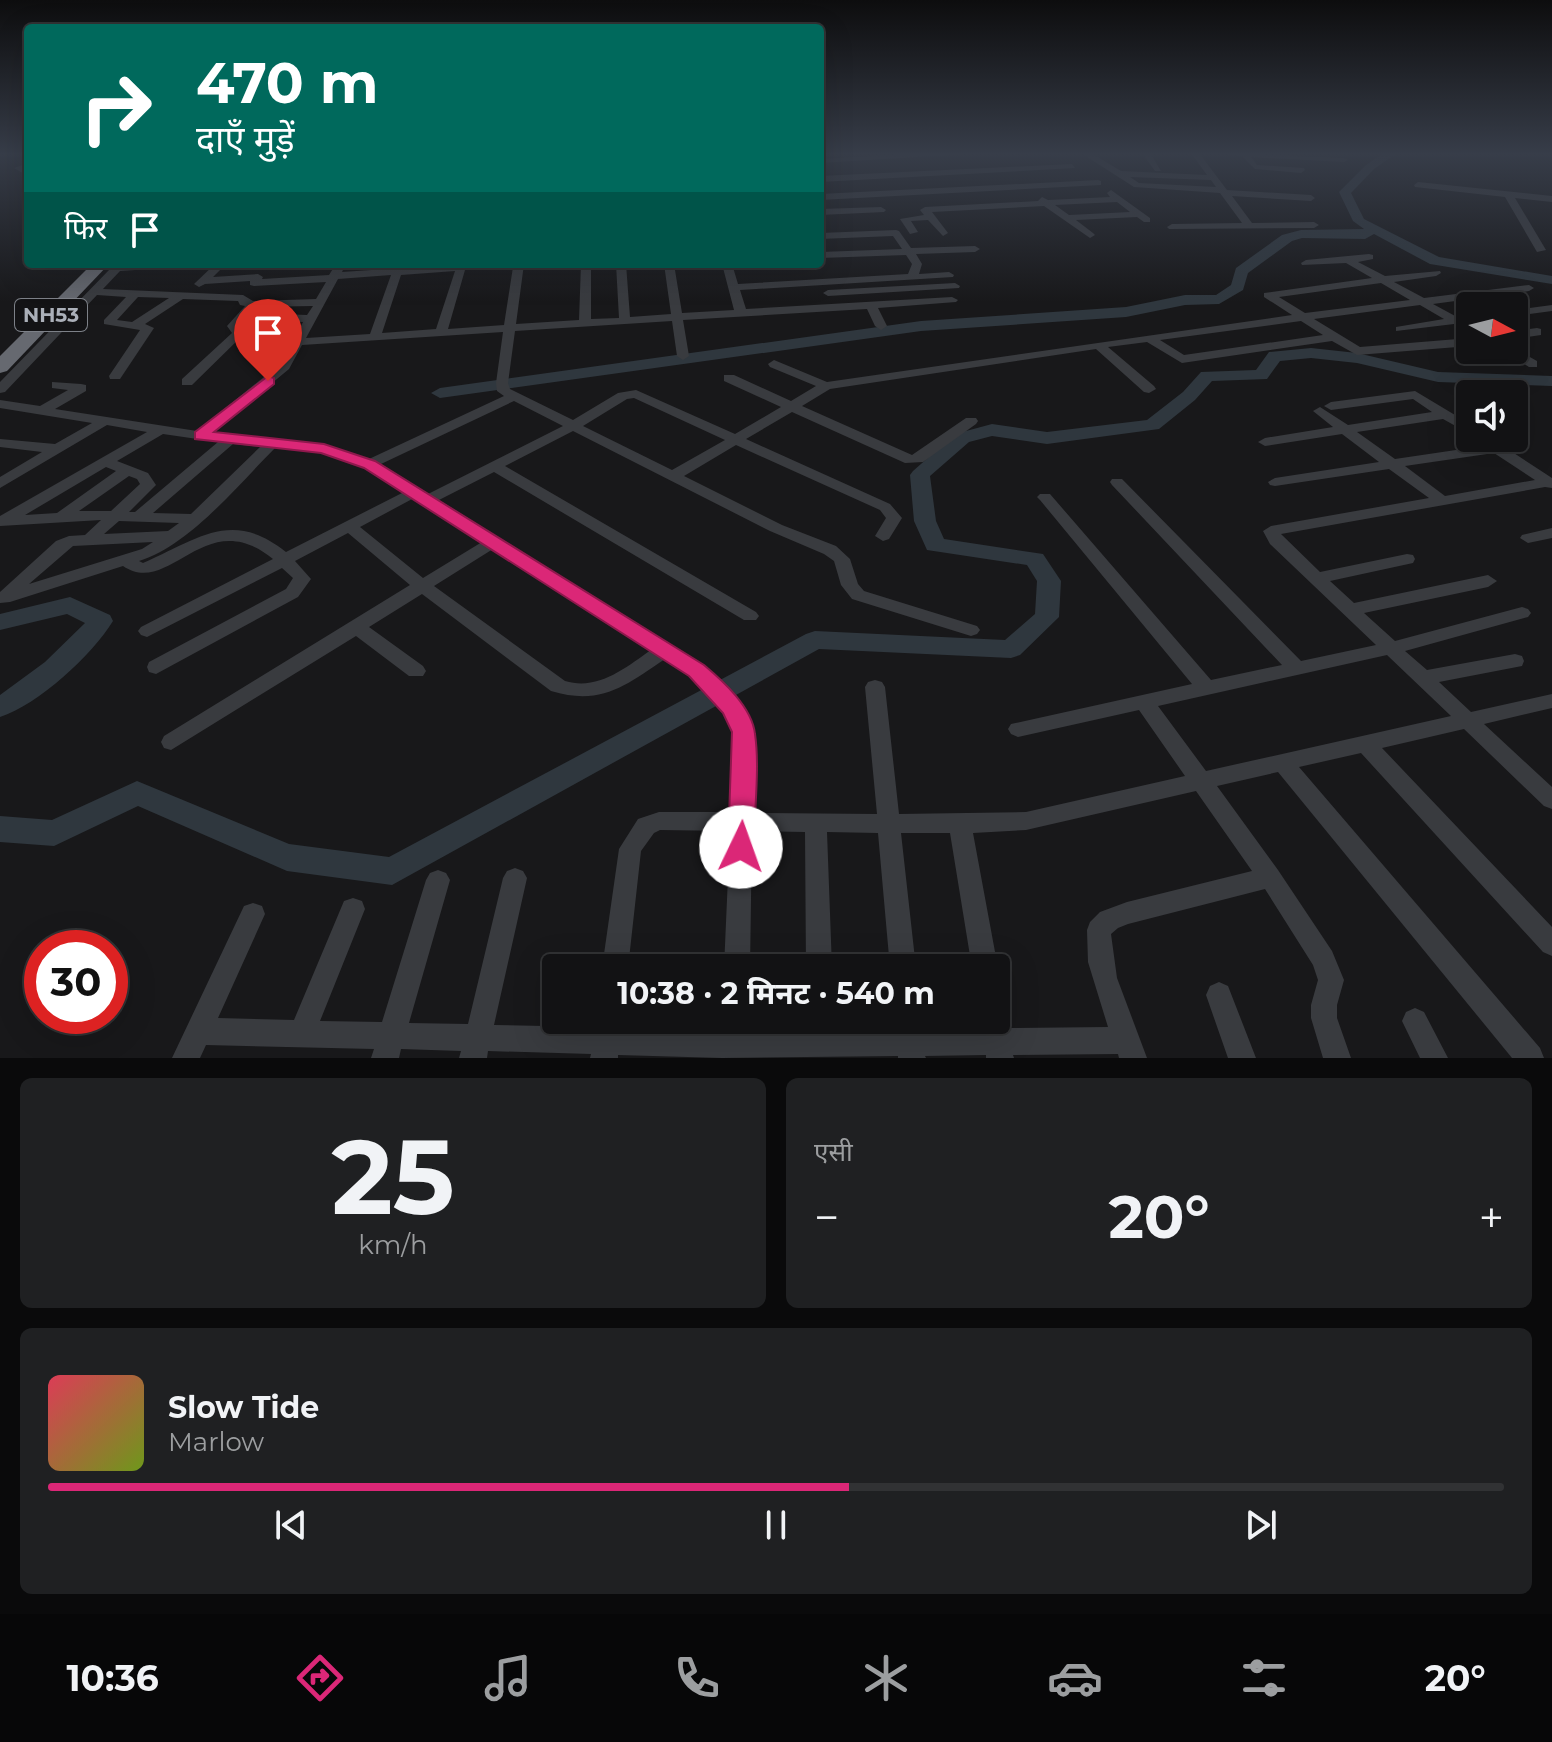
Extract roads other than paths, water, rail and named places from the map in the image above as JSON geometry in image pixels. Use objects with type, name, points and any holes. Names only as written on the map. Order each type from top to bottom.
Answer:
[{"type":"highway","name":"NH53","points":[[0,353],[103,268]]},
{"type":"highway","name":"NH53","points":[[0,367],[103,268]]},
{"type":"street","points":[[835,202],[852,235]]},
{"type":"street","points":[[935,202],[941,208]]},
{"type":"street","points":[[961,202],[965,207]]},
{"type":"street","points":[[943,233],[925,210],[1054,202]]},
{"type":"street","points":[[1075,202],[1091,217]]},
{"type":"street","points":[[1094,202],[1109,216]]},
{"type":"street","points":[[1081,227],[1147,222],[1123,202]]},
{"type":"street","points":[[1233,202],[1250,227]]},
{"type":"street","points":[[1513,202],[1541,250]]},
{"type":"street","points":[[1045,203],[1090,235]]},
{"type":"street","points":[[824,212],[881,210]]},
{"type":"street","points":[[1067,218],[1139,214]]},
{"type":"street","points":[[1185,217],[1243,216]]},
{"type":"street","points":[[913,232],[905,219],[929,217]]},
{"type":"street","points":[[1172,227],[1314,225]]},
{"type":"street","points":[[824,236],[896,233],[917,264],[912,277]]},
{"type":"street","points":[[824,255],[975,249]]},
{"type":"street","points":[[1306,263],[1369,257]]},
{"type":"street","points":[[1348,260],[1456,320]]},
{"type":"street","points":[[104,268],[94,292],[2,402],[200,436],[324,449],[370,464],[665,650],[709,682],[732,709],[744,732],[738,954]]},
{"type":"street","points":[[135,325],[184,295],[217,268]]},
{"type":"street","points":[[187,382],[238,334],[234,325],[264,268]]},
{"type":"street","points":[[274,304],[296,268]]},
{"type":"street","points":[[200,436],[285,366],[339,268]]},
{"type":"street","points":[[203,281],[288,281],[448,268]]},
{"type":"street","points":[[441,333],[461,268]]},
{"type":"street","points":[[507,390],[508,329],[518,268]]},
{"type":"street","points":[[585,323],[586,268]]},
{"type":"street","points":[[621,268],[625,321]]},
{"type":"street","points":[[670,268],[683,356]]},
{"type":"street","points":[[728,268],[741,313]]},
{"type":"street","points":[[375,337],[397,272]]},
{"type":"street","points":[[1436,273],[1268,294],[1333,337],[1364,352],[1456,343]]},
{"type":"street","points":[[826,288],[949,275]]},
{"type":"street","points":[[734,287],[787,284],[826,288],[955,286]]},
{"type":"street","points":[[787,284],[797,310]]},
{"type":"street","points":[[826,288],[835,308]]},
{"type":"street","points":[[673,476],[826,386],[1098,345],[1529,288]]},
{"type":"street","points":[[94,292],[184,295],[274,304],[320,302]]},
{"type":"street","points":[[115,376],[147,327],[108,322],[137,292]]},
{"type":"street","points":[[237,330],[257,332],[249,354],[375,337],[952,300]]},
{"type":"street","points":[[871,305],[881,326]]},
{"type":"street","points":[[1528,311],[1552,308]]},
{"type":"street","points":[[240,316],[311,319]]},
{"type":"street","points":[[1400,329],[1456,321]]},
{"type":"street","points":[[1528,333],[1537,332]]},
{"type":"street","points":[[1149,338],[1176,357],[1184,359],[1333,337]]},
{"type":"street","points":[[1098,345],[1149,389]]},
{"type":"street","points":[[1528,361],[1533,364]]},
{"type":"street","points":[[774,364],[826,386]]},
{"type":"street","points":[[729,378],[910,460],[918,459],[943,438],[971,421]]},
{"type":"street","points":[[44,410],[81,388],[57,385]]},
{"type":"street","points":[[507,390],[776,528],[830,550],[842,559],[850,585],[858,595],[971,630]]},
{"type":"street","points":[[370,464],[507,390]]},
{"type":"street","points":[[147,631],[350,527],[494,466],[573,426],[623,396],[636,394],[891,511],[893,522],[883,536]]},
{"type":"street","points":[[1442,501],[1345,429],[1326,408],[1415,395],[1456,421]]},
{"type":"street","points":[[1265,442],[1446,414]]},
{"type":"street","points":[[0,483],[106,420]]},
{"type":"street","points":[[1,523],[59,485],[108,462],[162,429]]},
{"type":"street","points":[[138,517],[230,439]]},
{"type":"street","points":[[0,443],[57,449]]},
{"type":"street","points":[[171,536],[66,542],[4,598],[148,553],[195,519],[272,443]]},
{"type":"street","points":[[1275,482],[1468,452]]},
{"type":"street","points":[[1502,452],[1550,484]]},
{"type":"street","points":[[89,540],[148,485],[143,476],[108,462]]},
{"type":"street","points":[[0,465],[26,467]]},
{"type":"street","points":[[494,466],[750,616]]},
{"type":"street","points":[[57,520],[127,470]]},
{"type":"street","points":[[1117,482],[1297,669]]},
{"type":"street","points":[[1550,484],[1271,531],[1276,540],[1552,800]]},
{"type":"street","points":[[1045,497],[1207,689]]},
{"type":"street","points":[[1,523],[117,516],[195,519]]},
{"type":"street","points":[[350,527],[422,586],[569,691],[593,693],[605,688],[665,650]]},
{"type":"street","points":[[1528,538],[1552,533]]},
{"type":"street","points":[[127,561],[139,569],[146,568],[205,539],[229,534],[254,537],[267,543],[301,575],[298,588],[156,667]]},
{"type":"street","points":[[171,742],[493,542]]},
{"type":"street","points":[[1316,578],[1407,559]]},
{"type":"street","points":[[1350,610],[1488,581]]},
{"type":"street","points":[[1018,729],[1391,648],[1522,613]]},
{"type":"street","points":[[356,627],[416,671]]},
{"type":"street","points":[[1422,678],[1515,661]]},
{"type":"street","points":[[875,687],[902,954]]},
{"type":"street","points":[[1144,702],[1270,877],[1329,970],[1331,980],[1324,1018],[1337,1058]]},
{"type":"street","points":[[617,954],[630,849],[646,826],[659,821],[960,824],[1026,821],[1467,720],[1549,705]]},
{"type":"street","points":[[1365,743],[1552,944]]},
{"type":"street","points":[[1282,762],[1530,1058]]},
{"type":"street","points":[[816,823],[819,954]]},
{"type":"street","points":[[960,824],[983,954]]},
{"type":"street","points":[[198,1031],[302,1033],[388,1047],[476,1048],[606,1039],[997,1040],[1130,1049],[1102,965],[1099,930],[1109,920],[1127,913],[1270,877]]},
{"type":"street","points":[[476,1048],[515,878]]},
{"type":"street","points":[[388,1047],[438,880]]},
{"type":"street","points":[[302,1033],[353,909]]},
{"type":"street","points":[[186,1058],[253,914]]},
{"type":"street","points":[[1219,995],[1242,1058]]},
{"type":"street","points":[[1415,1021],[1434,1058]]},
{"type":"waterway","points":[[1350,202],[1359,221],[1435,261],[1552,280]]},
{"type":"waterway","points":[[440,393],[921,326],[1126,312],[1185,300],[1219,299],[1238,287],[1241,271],[1287,238],[1301,234],[1365,235],[1373,229]]},
{"type":"waterway","points":[[0,829],[54,833],[137,793],[287,857],[392,871],[815,640],[1011,649],[1047,617],[1049,581],[1035,559],[935,545],[925,521],[920,475],[962,438],[992,430],[1047,438],[1152,425],[1189,396],[1207,376],[1261,375],[1275,356],[1311,353],[1357,358],[1438,377],[1552,381]]},
{"type":"waterway","points":[[0,622],[70,605],[101,621],[41,680],[0,707]]}]
